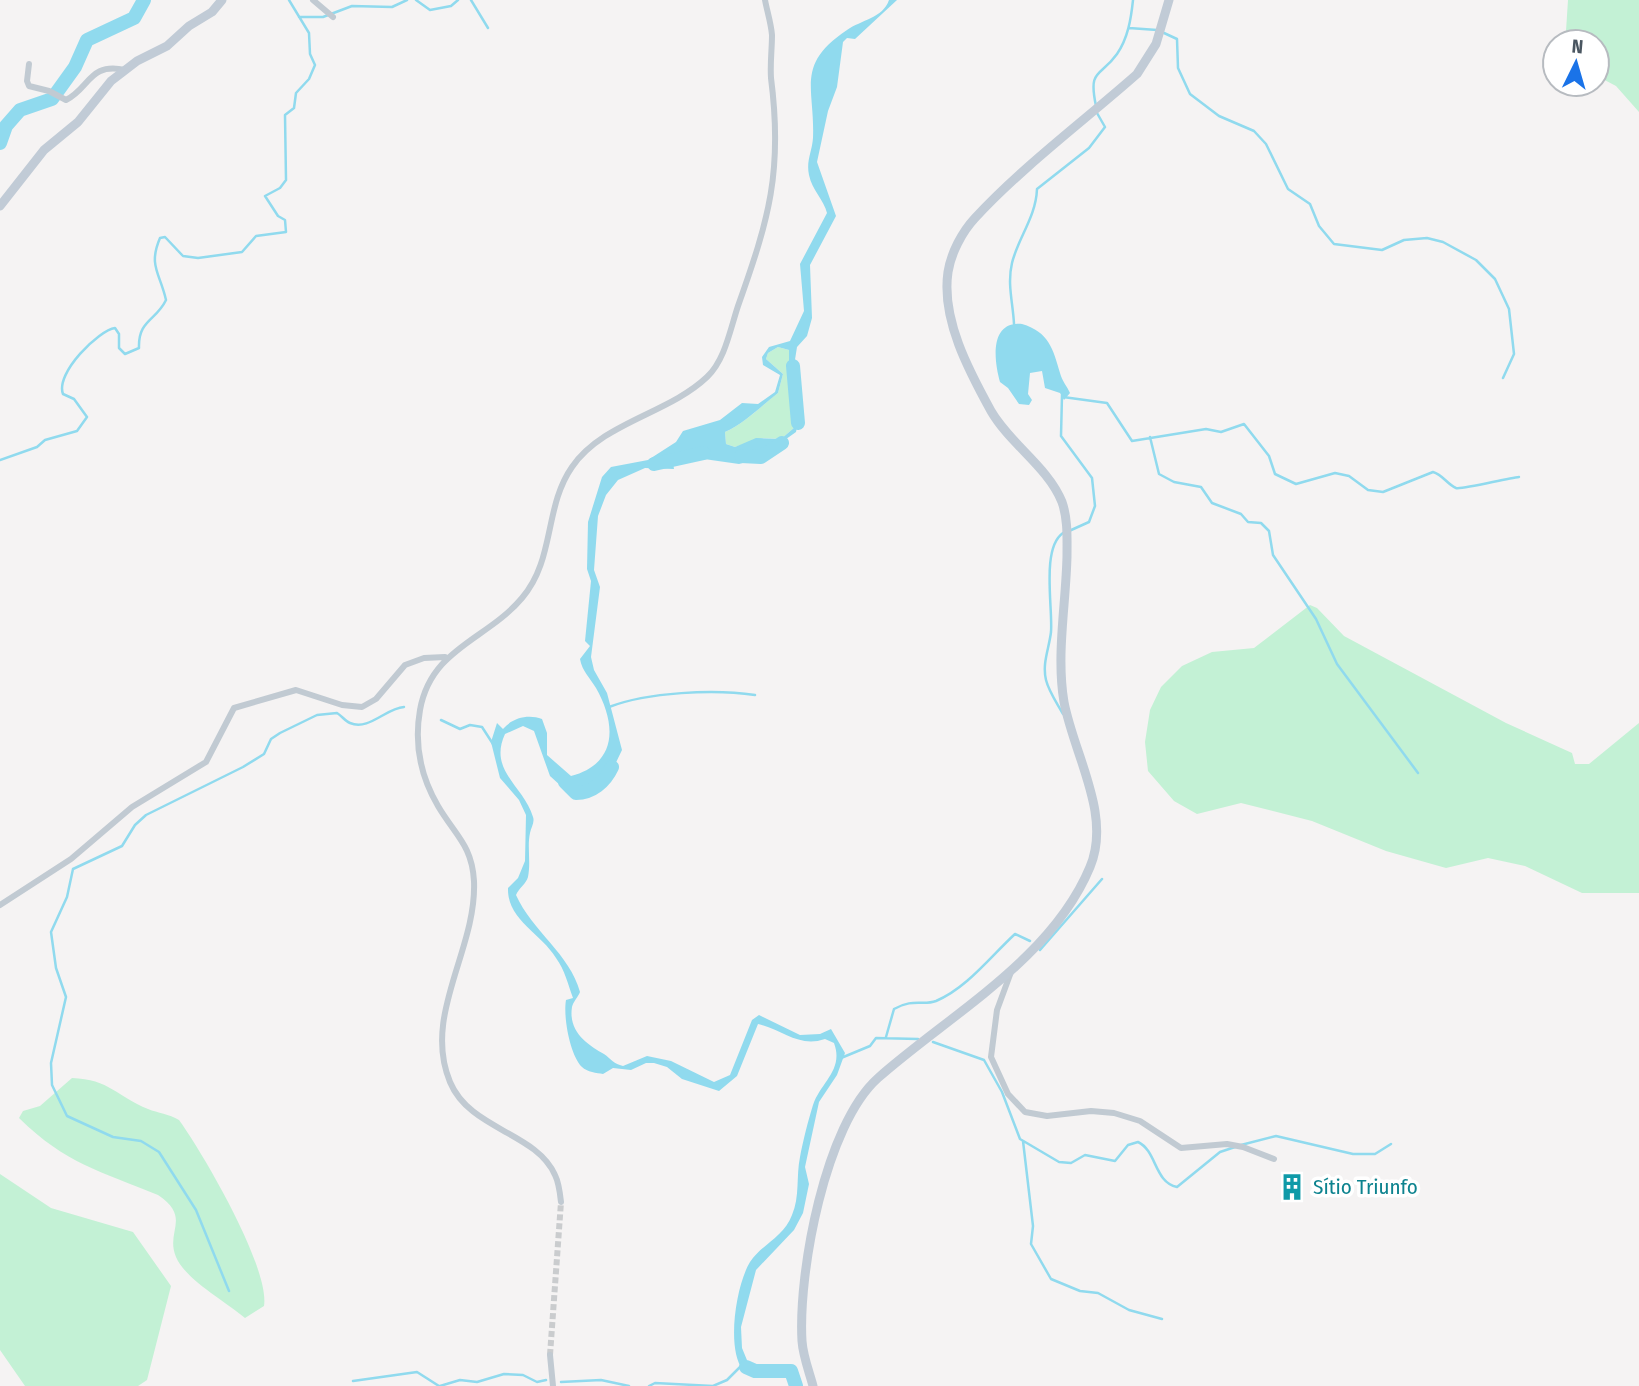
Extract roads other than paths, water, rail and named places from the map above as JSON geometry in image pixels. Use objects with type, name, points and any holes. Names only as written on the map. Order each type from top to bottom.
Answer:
[{"type":"main road","points":[[0,206],[44,150],[78,122],[102,89],[125,70],[167,46],[189,26],[212,12],[222,0]]},
{"type":"main road","points":[[813,1386],[802,1340],[813,1221],[835,1150],[854,1110],[875,1080],[1012,970],[1059,919],[1089,870],[1096,843],[1097,818],[1068,721],[1062,688],[1067,537],[1063,505],[1051,482],[1000,426],[980,391],[954,328],[947,297],[948,273],[956,248],[974,219],[1138,74],[1156,44],[1168,0]]},
{"type":"street","points":[[313,0],[333,18]]},
{"type":"street","points":[[561,1202],[555,1175],[549,1166],[528,1145],[496,1128],[459,1099],[446,1071],[442,1028],[474,890],[466,844],[438,806],[418,747],[420,706],[445,657],[510,610],[534,582],[549,540],[557,496],[578,459],[595,443],[682,396],[711,374],[721,357],[756,256],[772,196],[777,135],[771,73],[772,32],[765,0]]},
{"type":"street","points":[[29,64],[28,85],[54,93],[63,100],[70,99],[97,72],[111,68],[125,70]]},
{"type":"street","points":[[0,905],[71,859],[132,807],[206,762],[234,708],[296,690],[342,705],[362,706],[376,699],[405,664],[424,658],[445,657]]},
{"type":"street","points":[[1012,970],[997,1010],[991,1057],[1008,1094],[1025,1112],[1047,1116],[1091,1111],[1114,1113],[1140,1121],[1181,1148],[1227,1144],[1274,1159]]},
{"type":"street","points":[[550,1354],[553,1386]]},
{"type":"water","points":[[889,0],[897,0],[855,39],[847,38],[843,42],[837,87],[828,111],[817,162],[836,216],[810,265],[812,318],[807,336],[797,347],[794,366],[801,408],[796,432],[758,459],[739,464],[676,455],[672,458],[674,469],[645,468],[618,480],[606,495],[598,516],[594,570],[600,587],[591,657],[594,670],[607,693],[622,750],[610,775],[573,797],[550,776],[534,731],[523,726],[505,734],[501,747],[504,768],[529,806],[533,819],[529,838],[528,877],[516,895],[531,920],[560,954],[575,978],[580,992],[573,1005],[573,1024],[586,1042],[623,1066],[647,1056],[671,1061],[714,1082],[730,1075],[752,1020],[759,1015],[800,1035],[820,1034],[831,1029],[845,1053],[837,1075],[819,1102],[805,1167],[809,1184],[803,1213],[794,1230],[756,1270],[741,1327],[742,1348],[749,1365],[764,1367],[761,1374],[743,1370],[738,1360],[734,1333],[737,1301],[750,1262],[784,1229],[792,1215],[806,1131],[813,1105],[834,1068],[834,1043],[825,1039],[799,1040],[758,1024],[737,1076],[719,1091],[682,1079],[667,1067],[654,1063],[646,1063],[631,1070],[613,1068],[603,1074],[582,1067],[574,1054],[568,1035],[566,1000],[573,998],[564,973],[550,949],[519,918],[509,899],[508,888],[518,878],[525,861],[526,815],[519,800],[500,778],[491,742],[497,723],[503,729],[516,720],[531,717],[542,719],[547,733],[547,755],[571,776],[586,770],[605,753],[609,741],[607,716],[603,702],[584,671],[580,659],[590,646],[585,641],[591,581],[587,569],[588,522],[602,477],[611,467],[648,460],[676,442],[683,431],[720,420],[742,403],[758,404],[775,392],[780,375],[763,365],[762,357],[769,347],[790,341],[804,311],[800,264],[827,213],[808,170],[813,138],[811,78],[814,66],[820,54],[831,43],[847,30],[877,15]],"holes":[[[778,347],[789,350],[789,377],[795,389],[797,404],[795,427],[781,439],[756,438],[735,447],[726,444],[725,432],[778,393],[783,374],[766,359],[768,353]]]},
{"type":"water","points":[[1011,325],[1031,327],[1048,342],[1070,393],[1064,400],[1060,393],[1045,388],[1042,371],[1030,373],[1028,394],[1032,400],[1029,405],[1019,404],[1008,388],[1000,382],[996,364],[999,335]]},
{"type":"waterway","points":[[0,143],[6,126],[20,110],[52,99],[75,67],[87,40],[134,18],[144,0]]},
{"type":"waterway","points":[[0,460],[37,447],[45,440],[77,431],[87,417],[74,399],[63,394],[62,385],[72,364],[89,344],[115,328],[119,334],[119,348],[125,354],[139,348],[144,326],[166,300],[155,263],[160,238],[165,237],[183,256],[198,258],[242,252],[256,236],[286,232],[285,220],[278,216],[265,196],[280,188],[286,180],[285,115],[294,108],[296,93],[309,79],[315,65],[310,54],[309,33],[289,0]]},
{"type":"waterway","points":[[299,17],[323,17],[352,6],[392,7],[407,0]]},
{"type":"waterway","points":[[416,0],[430,10],[451,6],[458,0]]},
{"type":"waterway","points":[[471,0],[488,28]]},
{"type":"waterway","points":[[1096,106],[1095,79],[1111,62],[1124,41],[1133,0]]},
{"type":"waterway","points":[[1129,28],[1157,30]]},
{"type":"waterway","points":[[1164,33],[1177,39],[1178,68],[1190,94],[1219,116],[1254,131],[1266,144],[1288,189],[1310,204],[1319,226],[1334,244],[1382,250],[1404,240],[1427,238],[1443,242],[1476,260],[1495,279],[1509,309],[1514,354],[1503,378]]},
{"type":"waterway","points":[[1014,324],[1011,271],[1015,254],[1034,209],[1037,189],[1089,148],[1105,127],[1097,113]]},
{"type":"waterway","points":[[793,366],[798,423]]},
{"type":"waterway","points":[[1062,395],[1061,436],[1092,478],[1095,506],[1089,522],[1069,531]]},
{"type":"waterway","points":[[1063,397],[1107,403],[1132,441],[1206,429],[1221,432],[1244,424],[1269,456],[1275,474],[1296,484],[1335,473],[1349,476],[1368,490],[1383,492],[1433,472],[1456,488],[1519,477]]},
{"type":"waterway","points":[[1150,437],[1159,474],[1174,482],[1201,487],[1212,503],[1241,514],[1248,522],[1261,523],[1269,531],[1273,555],[1316,619],[1337,664],[1418,773]]},
{"type":"waterway","points":[[741,456],[761,457],[782,443]]},
{"type":"waterway","points":[[654,464],[704,453]]},
{"type":"waterway","points":[[1063,533],[1056,541],[1050,565],[1051,632],[1045,674],[1051,693],[1063,714]]},
{"type":"waterway","points":[[609,707],[642,698],[681,693],[755,695]]},
{"type":"waterway","points":[[229,1291],[196,1210],[159,1152],[141,1141],[113,1137],[67,1116],[52,1085],[51,1063],[66,997],[56,968],[51,932],[67,897],[73,869],[122,846],[135,825],[146,815],[243,767],[264,754],[271,739],[317,715],[337,713],[357,725],[371,722],[404,707]]},
{"type":"waterway","points":[[441,720],[460,729],[470,725],[482,727],[493,744]]},
{"type":"waterway","points":[[565,782],[576,793],[587,791],[602,782],[612,767]]},
{"type":"waterway","points":[[1040,950],[1102,879]]},
{"type":"waterway","points":[[886,1037],[894,1009],[912,1003],[936,1001],[947,995],[968,980],[1015,934],[1030,941]]},
{"type":"waterway","points":[[841,1058],[870,1046],[876,1038],[918,1039]]},
{"type":"waterway","points":[[933,1042],[984,1060],[1002,1092],[1020,1139],[1059,1162],[1071,1163],[1085,1155],[1115,1161],[1128,1145],[1138,1142],[1149,1152],[1164,1179],[1177,1187],[1220,1152],[1235,1147]]},
{"type":"waterway","points":[[1241,1145],[1276,1136],[1353,1154],[1375,1154],[1391,1144]]},
{"type":"waterway","points":[[1023,1141],[1033,1226],[1031,1244],[1051,1279],[1080,1291],[1098,1293],[1129,1310],[1162,1319]]},
{"type":"waterway","points":[[649,1386],[655,1383],[713,1386],[727,1380],[742,1365]]},
{"type":"waterway","points":[[746,1367],[755,1371],[791,1371],[796,1386]]},
{"type":"waterway","points":[[353,1381],[417,1372],[439,1386]]},
{"type":"waterway","points":[[440,1386],[460,1380],[477,1382],[504,1374],[523,1375],[537,1382],[546,1380]]},
{"type":"waterway","points":[[561,1382],[601,1380],[629,1386]]},
{"type":"tunnel","points":[[550,1355],[561,1202]]},
{"type":"place","name":"Sítio Triunfo","points":[[1292,1187]]}]
